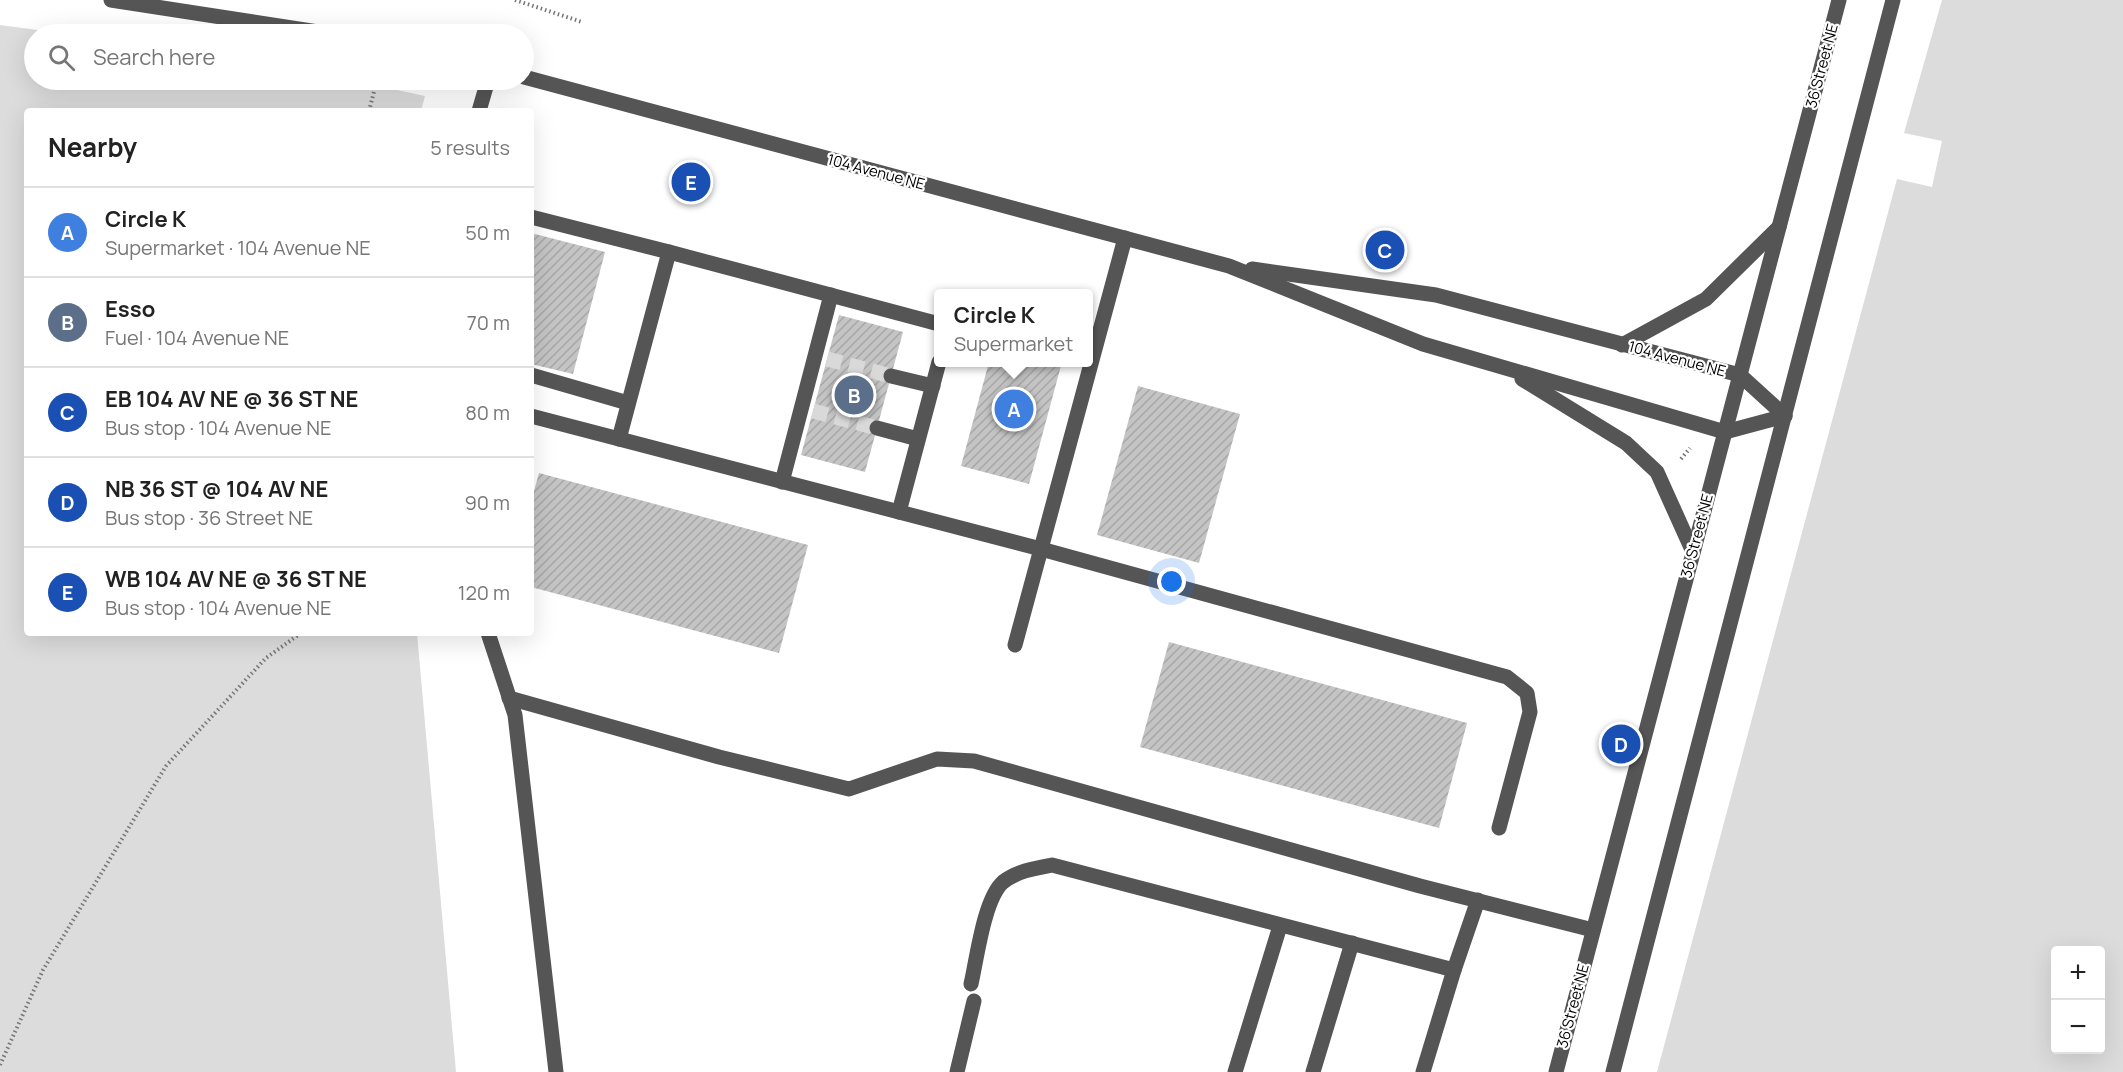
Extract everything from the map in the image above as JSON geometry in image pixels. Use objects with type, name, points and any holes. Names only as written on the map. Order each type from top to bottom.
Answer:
[{"type":"street","points":[[111,0],[266,24]]},
{"type":"street","name":"36 Street NE","points":[[1556,1072],[1839,0]]},
{"type":"street","points":[[1613,1072],[1893,0]]},
{"type":"street","name":"104 Avenue NE","points":[[534,80],[1229,266],[1423,344],[1725,432]]},
{"type":"street","points":[[480,108],[485,90]]},
{"type":"street","points":[[534,219],[934,323]]},
{"type":"street","points":[[1622,345],[1706,299],[1779,227]]},
{"type":"street","points":[[1093,356],[1125,238]]},
{"type":"street","points":[[619,439],[669,252]]},
{"type":"street","name":"104 Avenue NE","points":[[1229,266],[1436,295],[1740,375],[1785,416]]},
{"type":"street","points":[[782,482],[807,410],[821,358],[831,295]]},
{"type":"street","points":[[899,512],[938,367]]},
{"type":"street","points":[[1015,645],[1090,367]]},
{"type":"street","points":[[1505,368],[1626,443],[1657,472],[1693,552]]},
{"type":"street","points":[[534,376],[628,403]]},
{"type":"street","points":[[891,376],[933,386]]},
{"type":"street","points":[[1725,432],[1785,416]]},
{"type":"street","points":[[534,417],[1041,549],[1508,677],[1527,693],[1530,712],[1499,828]]},
{"type":"street","points":[[877,428],[918,439]]},
{"type":"street","points":[[489,636],[515,715],[556,1072]]},
{"type":"street","points":[[509,698],[719,757],[849,789],[936,759],[974,761],[1593,930]]},
{"type":"street","points":[[971,984],[991,899],[1003,882],[1026,870],[1052,865],[1454,970]]},
{"type":"street","points":[[1423,1072],[1478,900]]},
{"type":"street","points":[[1235,1072],[1280,926]]},
{"type":"street","points":[[1313,1072],[1352,943]]},
{"type":"street","points":[[957,1072],[974,1001]]},
{"type":"path","points":[[515,0],[582,22]]},
{"type":"path","points":[[370,108],[374,90]]},
{"type":"path","points":[[1681,459],[1694,444]]},
{"type":"path","points":[[0,1065],[43,970],[166,766],[266,658],[297,636]]},
{"type":"shaded area","points":[[1942,0],[2123,0],[2123,1072],[1657,1072],[1897,179],[1932,187],[1942,141],[1904,133]]},
{"type":"shaded area","points":[[0,25],[24,28],[24,90],[397,90],[425,96],[422,108],[24,108],[24,636],[417,636],[456,1072],[0,1072]]},
{"type":"building","points":[[534,234],[605,252],[573,374],[534,365]]},
{"type":"building","points":[[839,315],[903,332],[865,472],[801,455]]},
{"type":"building","points":[[988,367],[1061,367],[1029,484],[961,466]]},
{"type":"building","points":[[1138,386],[1240,414],[1199,563],[1097,535]]},
{"type":"building","points":[[539,473],[808,545],[779,653],[534,588],[534,491]]},
{"type":"building","points":[[1169,642],[1467,723],[1439,828],[1140,747]]},
{"type":"tunnel","points":[[827,359],[891,376]]},
{"type":"tunnel","points":[[813,411],[877,428]]},
{"type":"place","name":"WB 104 AV NE @ 36 ST NE","points":[[691,182]]},
{"type":"place","name":"EB 104 AV NE @ 36 ST NE","points":[[1385,250]]},
{"type":"place","name":"Esso","points":[[854,395]]},
{"type":"place","name":"Circle K","points":[[1014,409]]},
{"type":"place","name":"NB 36 ST @ 104 AV NE","points":[[1621,744]]}]
